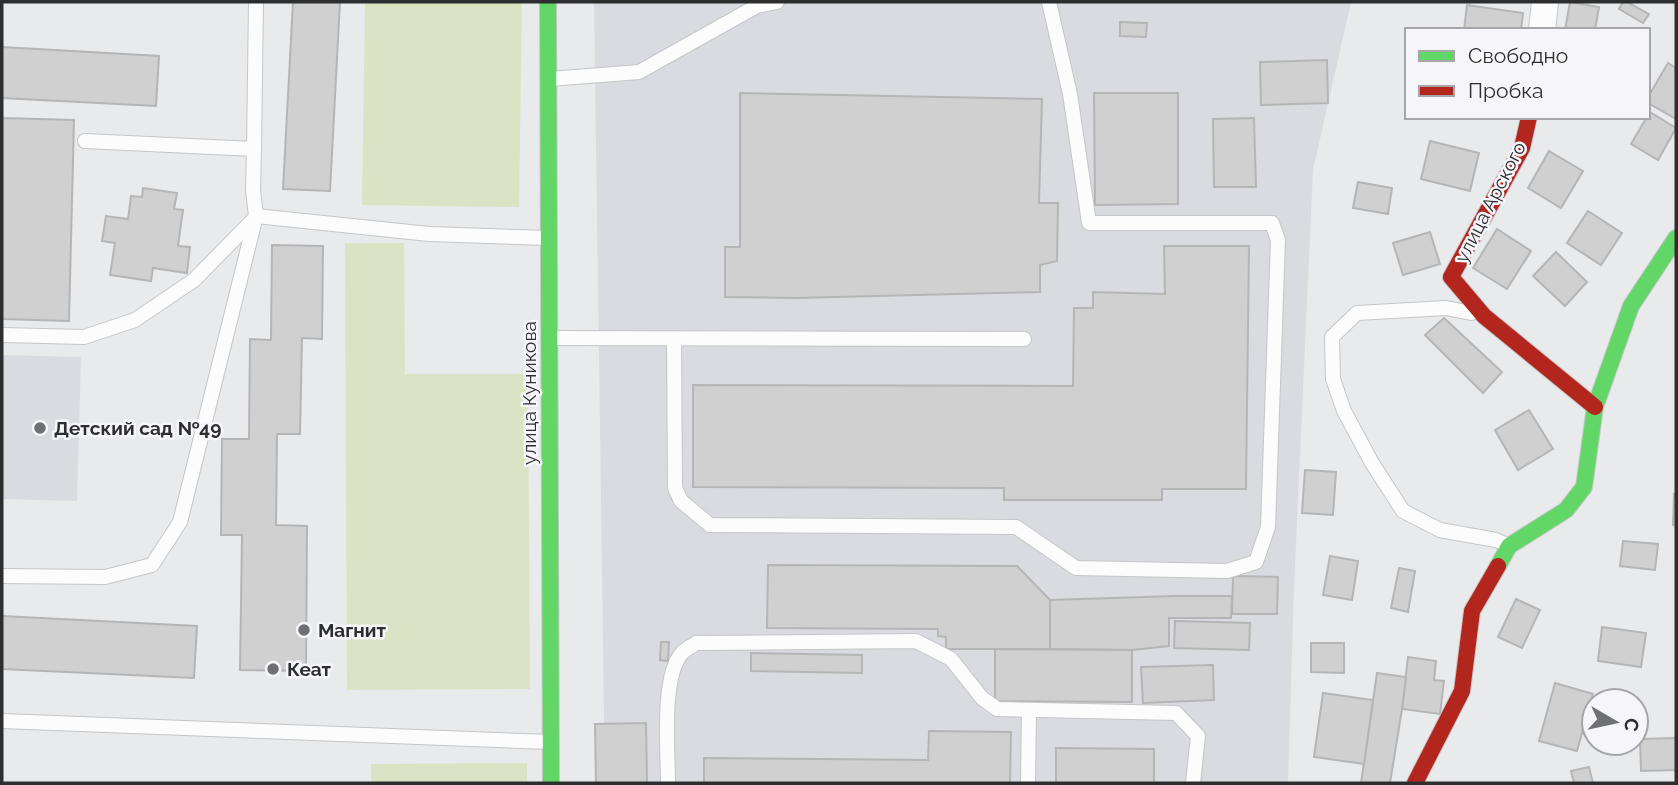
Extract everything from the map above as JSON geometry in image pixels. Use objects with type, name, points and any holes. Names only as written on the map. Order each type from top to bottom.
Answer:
[{"type":"street","name":"улица Куникова","points":[[548,2],[551,783]]},
{"type":"street","points":[[1542,28],[1545,2]]},
{"type":"street","name":"улица Арского","points":[[1484,316],[1451,277],[1522,148],[1529,119]]},
{"type":"street","points":[[1415,783],[1462,691],[1472,611],[1508,546],[1566,510],[1584,487],[1595,407],[1631,306],[1676,238]]},
{"type":"street","points":[[1484,316],[1595,407]]},
{"type":"lane","points":[[2,576],[105,577],[152,565],[180,522],[256,216],[253,190],[256,2]]},
{"type":"lane","points":[[549,79],[639,72],[757,6],[777,2]]},
{"type":"lane","points":[[674,339],[675,488],[681,501],[710,525],[1016,527],[1076,568],[1227,571],[1256,562],[1268,527],[1279,240],[1272,223],[1088,223],[1070,94],[1049,2]]},
{"type":"lane","points":[[85,141],[254,149]]},
{"type":"lane","points":[[256,216],[429,234],[550,238]]},
{"type":"lane","points":[[2,335],[84,338],[135,320],[194,280],[256,216]]},
{"type":"lane","points":[[1484,316],[1446,308],[1357,313],[1332,337],[1333,379],[1344,411],[1371,463],[1403,511],[1440,530],[1496,540],[1508,546]]},
{"type":"lane","points":[[550,338],[1024,339]]},
{"type":"lane","points":[[668,783],[668,691],[673,671],[682,653],[696,643],[916,641],[951,659],[982,698],[997,709],[1176,713],[1198,736],[1194,783]]},
{"type":"lane","points":[[1028,710],[1028,783]]},
{"type":"lane","points":[[2,722],[551,742]]},
{"type":"shaded area","points":[[594,2],[1351,2],[1313,170],[1288,783],[605,783]]},
{"type":"shaded area","name":"Детский сад №49","points":[[2,355],[81,357],[77,501],[2,499]]},
{"type":"green space","points":[[365,2],[522,2],[519,207],[362,205]]},
{"type":"green space","points":[[345,243],[404,243],[405,374],[528,374],[530,689],[347,690]]},
{"type":"green space","points":[[527,763],[527,783],[371,783],[371,764]]},
{"type":"building","points":[[293,2],[340,2],[330,191],[283,189]]},
{"type":"building","points":[[1570,2],[1599,7],[1595,28],[1565,28]]},
{"type":"building","points":[[1623,2],[1649,14],[1643,23],[1619,9]]},
{"type":"building","points":[[1467,5],[1523,13],[1521,28],[1464,28]]},
{"type":"building","points":[[1120,22],[1147,23],[1146,37],[1120,36]]},
{"type":"building","points":[[2,47],[159,56],[156,106],[2,98]]},
{"type":"building","points":[[1327,60],[1328,103],[1261,105],[1260,62]]},
{"type":"building","points":[[1668,63],[1676,68],[1676,119],[1650,104],[1650,94]]},
{"type":"building","points":[[740,93],[1042,99],[1039,203],[1058,203],[1057,261],[1040,265],[1040,292],[795,298],[725,297],[725,247],[740,247]]},
{"type":"building","points":[[1094,93],[1178,93],[1178,204],[1095,205]]},
{"type":"building","points":[[1650,112],[1676,128],[1658,160],[1631,144],[1646,119],[1650,119]]},
{"type":"building","points":[[2,118],[74,120],[69,321],[2,319]]},
{"type":"building","points":[[1254,118],[1256,187],[1214,187],[1213,119]]},
{"type":"building","points":[[1430,141],[1479,153],[1470,191],[1421,179]]},
{"type":"building","points":[[1549,151],[1583,171],[1561,208],[1528,188]]},
{"type":"building","points":[[1358,182],[1392,188],[1388,214],[1353,208]]},
{"type":"building","points":[[143,188],[177,193],[174,209],[183,210],[178,246],[190,247],[187,273],[153,268],[151,281],[110,275],[115,243],[102,241],[106,216],[128,219],[131,196],[142,197]]},
{"type":"building","points":[[1588,211],[1622,233],[1601,265],[1567,243]]},
{"type":"building","points":[[1497,229],[1531,251],[1507,289],[1473,268]]},
{"type":"building","points":[[1430,232],[1440,264],[1403,275],[1393,243]]},
{"type":"building","points":[[272,245],[323,246],[322,339],[302,338],[300,434],[277,434],[276,525],[307,526],[306,671],[240,670],[242,535],[221,535],[222,439],[249,439],[250,339],[271,340]]},
{"type":"building","points":[[1164,246],[1249,246],[1246,489],[1162,489],[1162,500],[1004,500],[1004,488],[693,487],[693,385],[1073,386],[1074,308],[1093,308],[1093,292],[1165,294]]},
{"type":"building","points":[[1556,252],[1587,282],[1565,306],[1533,276]]},
{"type":"building","points":[[1444,318],[1502,372],[1483,393],[1425,335]]},
{"type":"building","points":[[1529,410],[1553,449],[1518,470],[1495,430]]},
{"type":"building","points":[[1305,470],[1336,472],[1333,515],[1302,513]]},
{"type":"building","points":[[1676,494],[1676,525],[1673,525]]},
{"type":"building","points":[[1623,541],[1658,544],[1655,570],[1620,566]]},
{"type":"building","points":[[1330,556],[1358,561],[1352,600],[1323,595]]},
{"type":"building","points":[[768,565],[1017,566],[1050,600],[1050,649],[946,649],[946,637],[938,636],[938,629],[767,628]]},
{"type":"building","points":[[1399,568],[1415,571],[1408,612],[1391,608]]},
{"type":"building","points":[[1233,576],[1278,577],[1277,614],[1232,614]]},
{"type":"building","points":[[1232,596],[1231,618],[1169,618],[1169,646],[1132,650],[1050,649],[1050,600]]},
{"type":"building","points":[[1516,599],[1540,610],[1522,648],[1498,637]]},
{"type":"building","points":[[2,616],[197,626],[194,678],[2,669]]},
{"type":"building","points":[[1175,621],[1250,623],[1249,650],[1174,648]]},
{"type":"building","points":[[1602,627],[1646,633],[1641,667],[1598,661]]},
{"type":"building","points":[[661,642],[669,642],[668,661],[660,660]]},
{"type":"building","points":[[1311,643],[1344,643],[1344,673],[1311,672]]},
{"type":"building","points":[[995,649],[1132,650],[1132,702],[995,701]]},
{"type":"building","points":[[751,653],[862,655],[862,673],[751,671]]},
{"type":"building","points":[[1408,657],[1436,661],[1434,680],[1444,681],[1440,714],[1402,709]]},
{"type":"building","points":[[1213,665],[1214,700],[1143,703],[1141,667]]},
{"type":"building","points":[[1377,673],[1406,677],[1402,709],[1390,783],[1361,783]]},
{"type":"building","points":[[1555,683],[1580,690],[1580,740],[1577,751],[1539,741]]},
{"type":"building","points":[[1323,693],[1373,700],[1364,764],[1314,757]]},
{"type":"building","points":[[646,723],[647,783],[596,783],[595,724]]},
{"type":"building","points":[[929,731],[1011,732],[1010,783],[704,783],[704,758],[928,760]]},
{"type":"building","points":[[1676,738],[1676,770],[1641,771],[1641,757],[1650,757],[1650,739]]},
{"type":"building","points":[[1056,748],[1154,749],[1154,783],[1056,783]]},
{"type":"building","points":[[1589,767],[1593,783],[1574,783],[1571,771]]},
{"type":"traffic: fast","points":[[548,2],[551,783]]},
{"type":"traffic: fast","points":[[1498,566],[1509,546],[1566,510],[1584,487],[1595,407],[1631,306],[1676,238]]},
{"type":"traffic: jam","points":[[1529,119],[1522,148],[1451,277],[1484,316],[1595,407]]},
{"type":"traffic: jam","points":[[1415,783],[1462,691],[1472,611],[1498,566]]},
{"type":"place","name":"Детский сад №49","points":[[40,428]]},
{"type":"place","name":"Магнит","points":[[304,630]]},
{"type":"place","name":"Кеат","points":[[273,669]]}]
